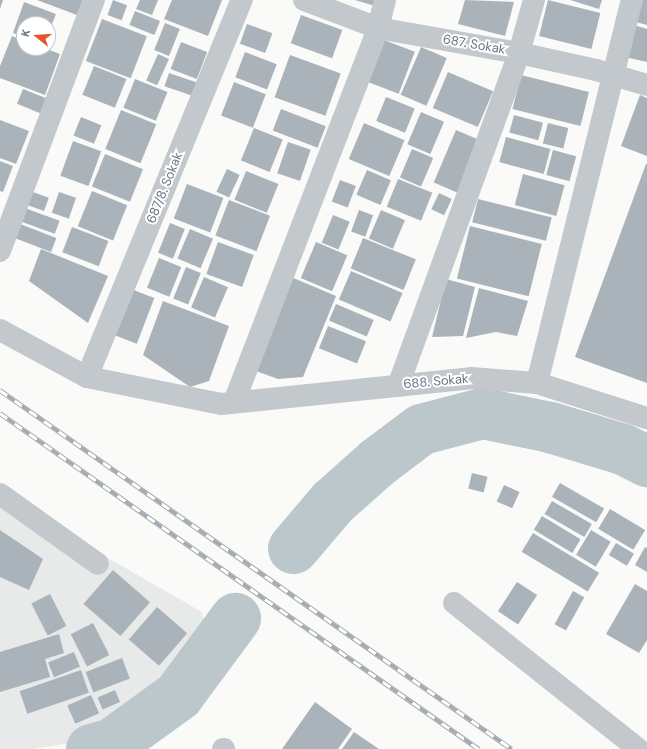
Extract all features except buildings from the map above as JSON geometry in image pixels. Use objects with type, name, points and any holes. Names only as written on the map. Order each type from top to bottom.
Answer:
[{"type":"street","points":[[0,251],[94,0]]},
{"type":"street","name":"687/8. Sokak","points":[[88,377],[242,0]]},
{"type":"street","name":"687. Sokak","points":[[304,0],[378,28],[519,53],[614,75],[647,85]]},
{"type":"street","points":[[227,403],[378,28],[385,0]]},
{"type":"street","points":[[398,386],[519,53],[534,0]]},
{"type":"street","points":[[537,384],[632,0]]},
{"type":"street","name":"688. Sokak","points":[[0,330],[88,377],[227,403],[471,378],[537,384],[647,418]]},
{"type":"street","points":[[0,494],[98,564]]},
{"type":"street","points":[[454,603],[638,749]]},
{"type":"shaded area","points":[[0,496],[202,612],[205,632],[140,700],[75,742],[34,749],[0,749]]},
{"type":"waterway","points":[[293,548],[332,502],[377,462],[421,429],[482,413],[550,427],[623,449],[647,461]]},
{"type":"waterway","points":[[91,749],[112,743],[178,695],[235,618]]},
{"type":"railway","points":[[0,390],[512,749]]},
{"type":"railway","points":[[0,413],[479,749]]}]
